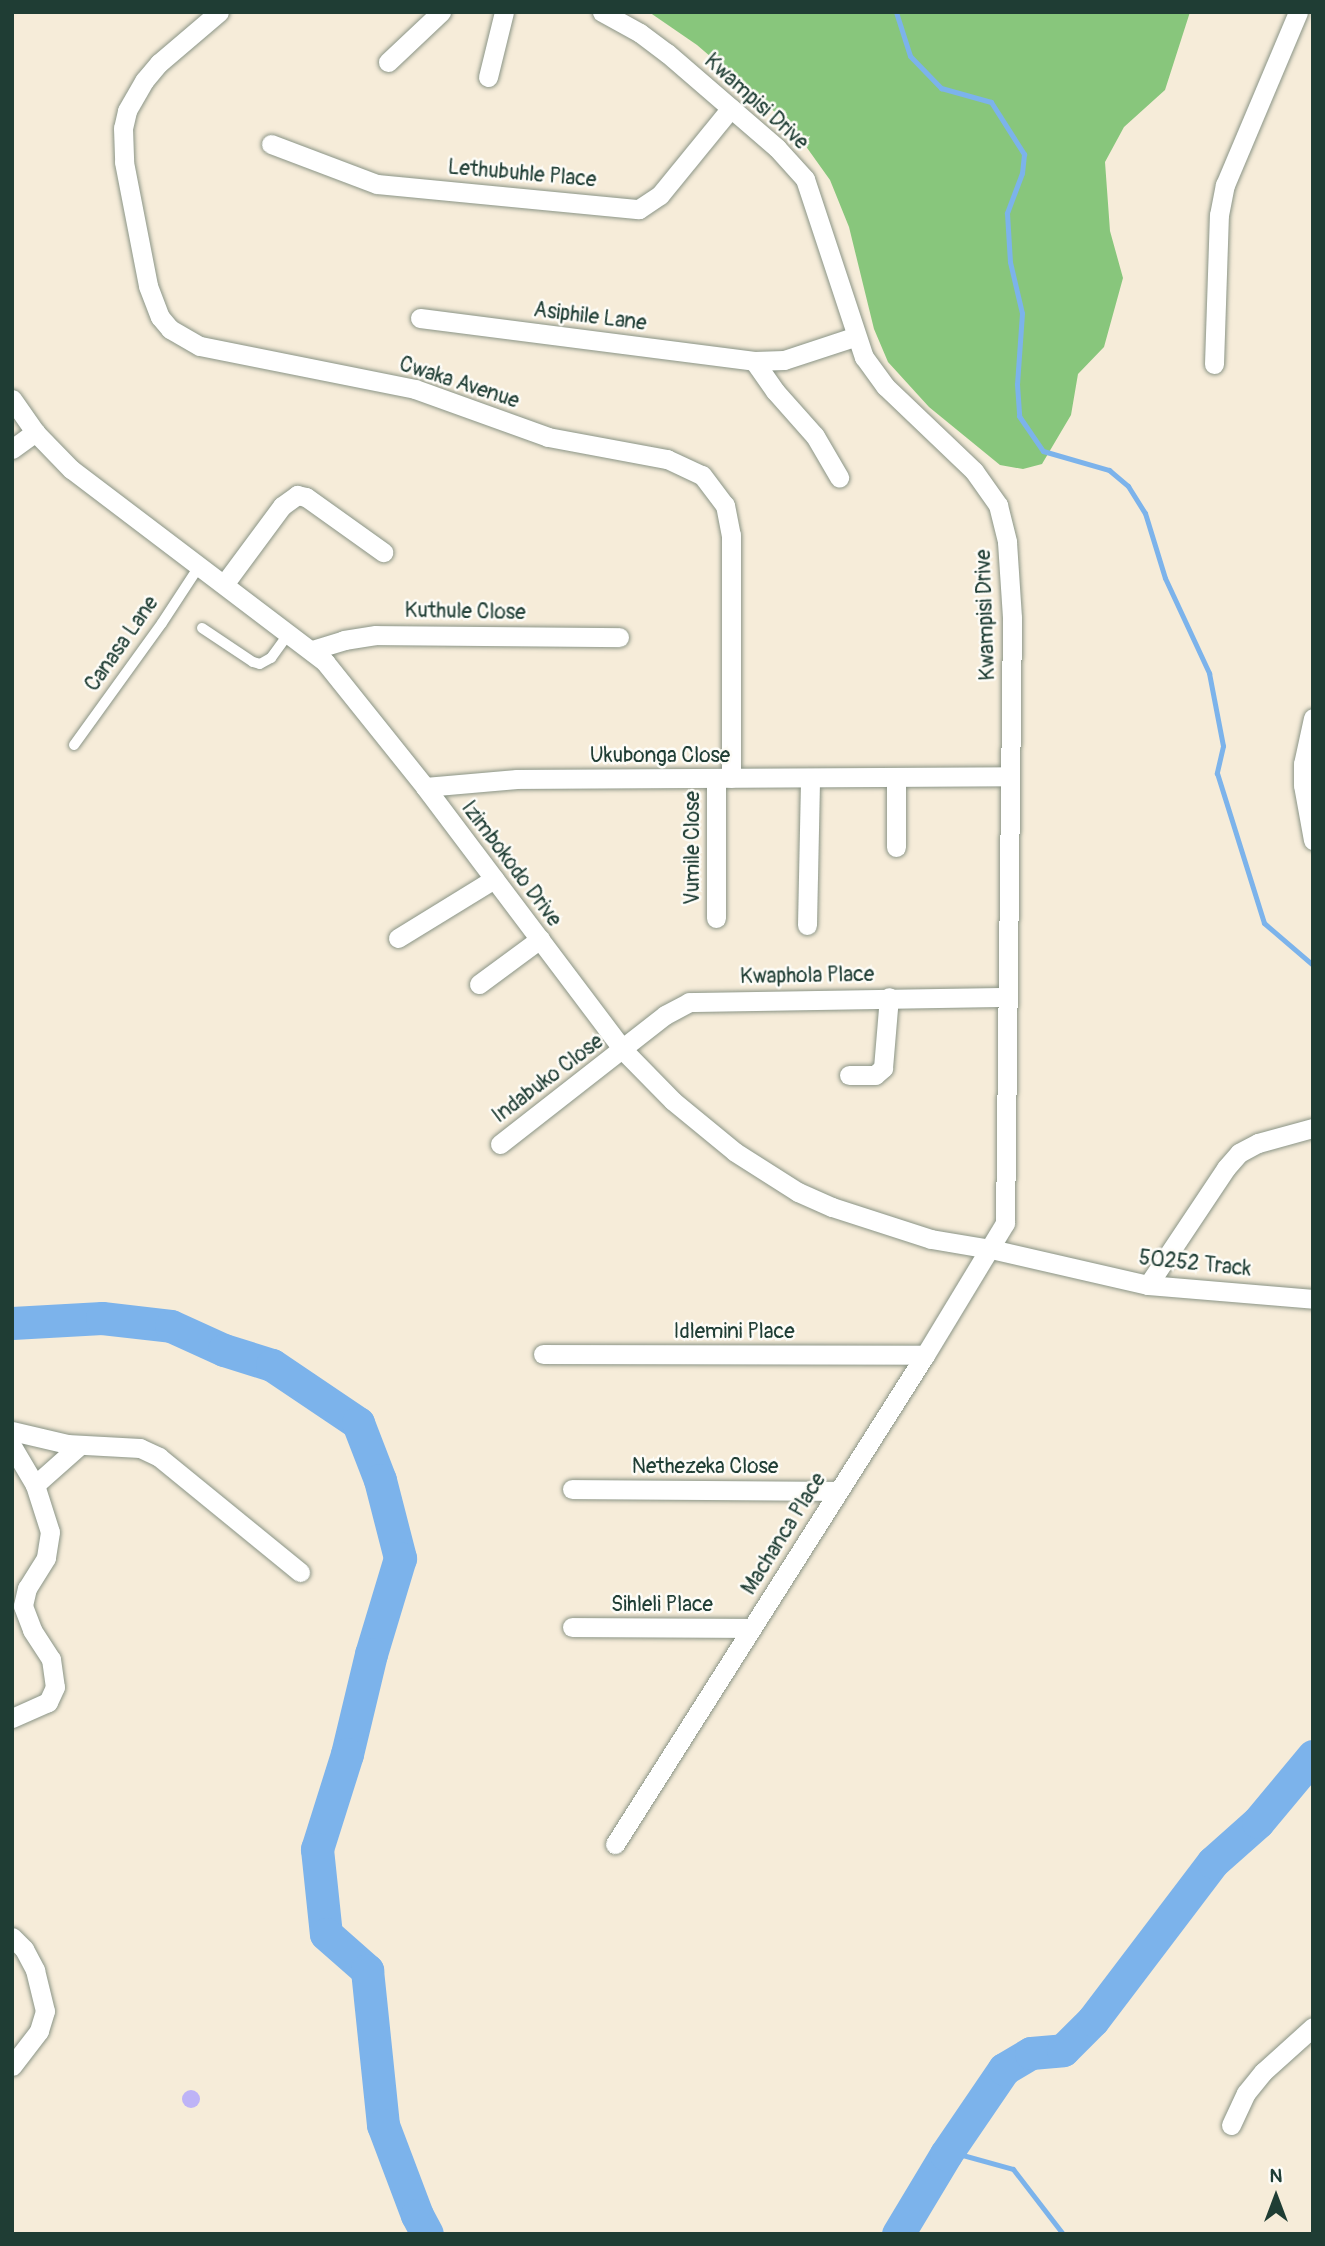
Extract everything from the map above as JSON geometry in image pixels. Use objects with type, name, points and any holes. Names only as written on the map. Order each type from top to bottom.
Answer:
[{"type":"street","name":"Cwaka Avenue","points":[[219,12],[159,63],[144,81],[127,111],[123,128],[124,162],[148,286],[160,317],[170,328],[200,346],[415,389],[548,437],[667,459],[702,475],[725,505],[731,535],[723,778]]},
{"type":"street","points":[[388,62],[441,12]]},
{"type":"street","points":[[488,77],[504,12]]},
{"type":"street","name":"Kwampisi Drive","points":[[602,12],[649,40],[777,148],[804,179],[863,357],[885,386],[974,471],[998,505],[1004,525],[1010,572],[1006,1212],[1001,1233],[991,1248]]},
{"type":"street","points":[[1214,364],[1219,215],[1225,185],[1298,12]]},
{"type":"street","name":"Lethubuhle Place","points":[[271,144],[377,184],[639,209],[660,195],[731,108]]},
{"type":"street","name":"Asiphile Lane","points":[[420,318],[754,360],[784,360],[855,337]]},
{"type":"street","points":[[754,360],[775,391],[815,436],[839,477]]},
{"type":"street","name":"Izimbokodo Drive","points":[[12,398],[35,432],[71,469],[312,650],[349,690],[425,787],[623,1050],[705,1131],[799,1192],[894,1229],[991,1248]]},
{"type":"street","points":[[12,449],[35,432]]},
{"type":"street","points":[[225,583],[282,506],[297,495],[306,497],[383,552]]},
{"type":"street","name":"Kuthule Close","points":[[312,650],[344,640],[376,635],[619,637]]},
{"type":"street","points":[[1312,719],[1303,764],[1303,785],[1313,840]]},
{"type":"street","name":"Ukubonga Close","points":[[425,787],[517,779],[896,779],[1009,776]]},
{"type":"street","name":"Vumile Close","points":[[716,918],[723,778]]},
{"type":"street","points":[[807,925],[810,779]]},
{"type":"street","points":[[896,779],[896,847]]},
{"type":"street","points":[[398,938],[494,879]]},
{"type":"street","points":[[479,985],[540,939]]},
{"type":"street","points":[[849,1075],[875,1075],[883,1068],[889,997]]},
{"type":"street","name":"Kwaphola Place","points":[[623,1050],[665,1015],[689,1002],[1006,997]]},
{"type":"street","name":"Indabuko Close","points":[[500,1144],[623,1050]]},
{"type":"street","points":[[1148,1285],[1226,1168],[1239,1153],[1258,1143],[1313,1128]]},
{"type":"street","name":"50252 Track","points":[[991,1248],[1148,1285],[1313,1299]]},
{"type":"street","name":"Machanca Place","points":[[615,1844],[991,1248]]},
{"type":"street","name":"Idlemini Place","points":[[543,1354],[925,1355]]},
{"type":"street","points":[[12,1431],[80,1445],[118,1444],[140,1448],[159,1457],[300,1572]]},
{"type":"street","points":[[35,1485],[80,1445]]},
{"type":"street","points":[[12,1446],[35,1485],[47,1517],[50,1545],[46,1558],[27,1588],[23,1606],[26,1618],[51,1659],[55,1688],[48,1702],[12,1718]]},
{"type":"street","name":"Nethezeka Close","points":[[572,1489],[838,1491]]},
{"type":"street","name":"Sihleli Place","points":[[572,1627],[751,1628]]},
{"type":"street","points":[[12,1937],[36,1970],[45,2011],[39,2031],[12,2066]]},
{"type":"street","points":[[1231,2124],[1245,2093],[1263,2072],[1313,2027]]},
{"type":"lane","name":"Canasa Lane","points":[[74,745],[162,623],[200,565]]},
{"type":"lane","points":[[202,628],[260,664],[271,659],[289,632]]},
{"type":"green space","points":[[649,12],[1190,12],[1165,90],[1124,127],[1105,162],[1110,231],[1123,278],[1104,347],[1078,374],[1071,415],[1042,464],[1023,469],[1000,465],[929,407],[888,362],[874,329],[849,227],[830,180],[805,145],[775,112],[697,45]]},
{"type":"building","points":[[191,2090],[199,2095],[200,2099],[195,2107],[191,2108],[183,2103],[182,2099],[187,2091]]},
{"type":"waterway","points":[[896,12],[910,56],[941,88],[991,102],[1024,154],[1022,173],[1007,213],[1010,262],[1022,313],[1017,384],[1019,416],[1043,451],[1109,470],[1128,486],[1145,513],[1165,578],[1209,673],[1223,746],[1217,773],[1264,923],[1313,965]]},
{"type":"waterway","points":[[12,1323],[102,1318],[171,1326],[224,1350],[272,1365],[358,1423],[380,1480],[400,1558],[371,1654],[347,1754],[317,1849],[326,1934],[367,1970],[383,2125],[417,2215],[427,2234]]},
{"type":"waterway","points":[[898,2234],[946,2154],[1004,2069],[1031,2053],[1063,2050],[1093,2020],[1213,1862],[1258,1822],[1313,1756]]},
{"type":"waterway","points":[[948,2151],[1013,2169],[1063,2234]]}]
